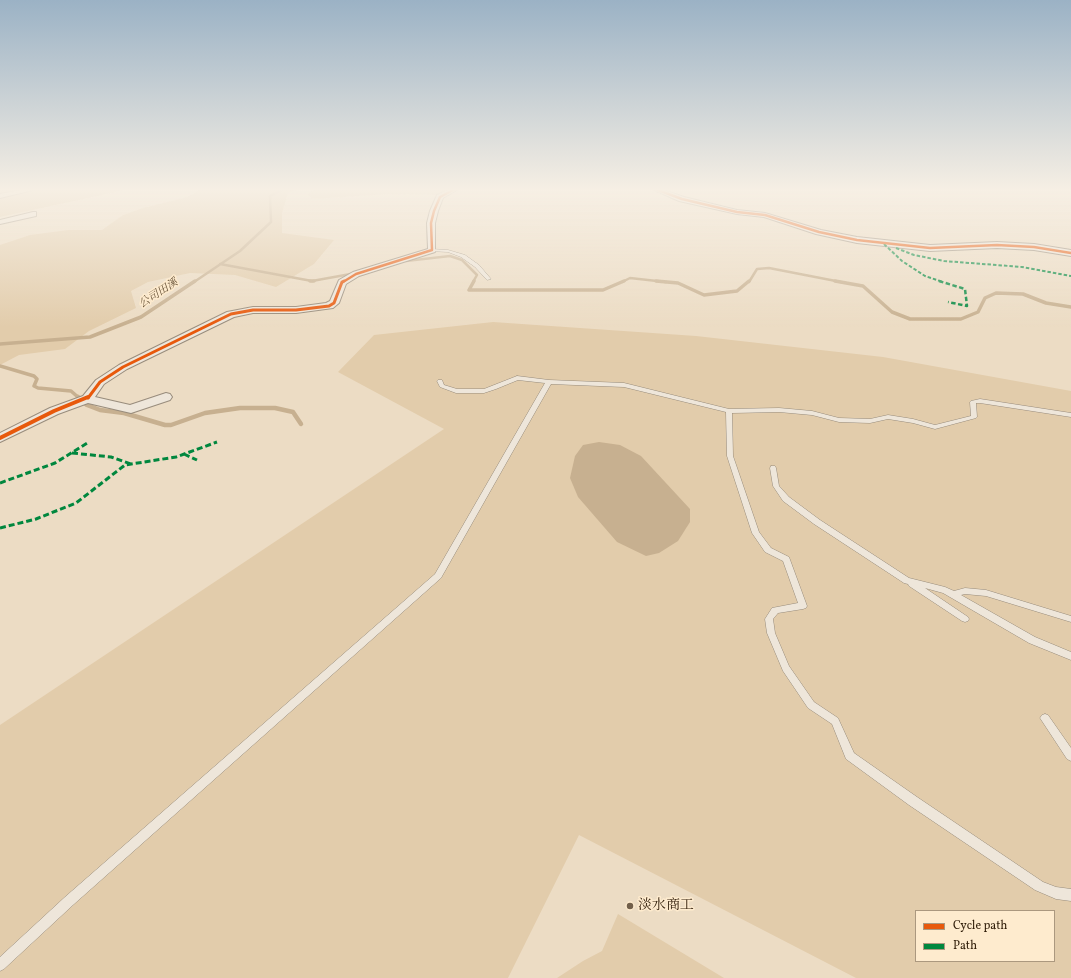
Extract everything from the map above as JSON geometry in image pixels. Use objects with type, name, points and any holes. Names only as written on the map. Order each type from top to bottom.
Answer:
[{"type":"street","points":[[0,438],[54,411],[81,401],[100,382],[123,367],[231,314],[253,310],[296,310],[329,306],[334,303],[342,282],[348,278],[386,264],[432,250],[431,236]]},
{"type":"street","points":[[836,236],[857,240],[930,248],[1012,246],[1071,253]]},
{"type":"street","points":[[81,401],[131,409],[166,397]]},
{"type":"lane","points":[[432,250],[448,251],[463,256],[477,266],[489,279]]},
{"type":"lane","points":[[440,381],[442,386],[456,391],[484,391],[517,378],[549,382],[624,385],[729,411],[779,410],[812,413],[839,420],[870,421],[888,417],[913,421],[935,427],[974,417],[973,402],[980,400],[1071,415]]},
{"type":"lane","points":[[0,965],[75,895],[438,576],[549,382]]},
{"type":"lane","points":[[729,411],[730,456],[756,533],[768,550],[786,559],[803,606],[775,610],[769,618],[771,633],[786,668],[811,705],[835,721],[850,756],[913,801],[1039,886],[1056,893],[1071,895]]},
{"type":"lane","points":[[773,468],[776,486],[786,499],[817,522],[965,619]]},
{"type":"lane","points":[[907,581],[945,590],[1032,640],[1071,656]]},
{"type":"lane","points":[[953,595],[966,591],[986,593],[1071,619]]},
{"type":"lane","points":[[1044,718],[1071,756]]},
{"type":"shaded area","points":[[28,236],[302,236],[334,240],[314,264],[276,287],[235,275],[190,273],[148,282],[131,291],[136,308],[89,331],[65,349],[19,355],[0,365],[0,245]]},
{"type":"shaded area","points":[[493,322],[696,336],[883,357],[1071,391],[1071,978],[856,978],[579,835],[508,978],[0,978],[0,725],[444,429],[338,372],[374,335]]},
{"type":"shaded area","points":[[599,442],[620,445],[641,456],[690,509],[690,522],[678,541],[659,553],[646,556],[617,542],[578,497],[570,478],[575,456],[583,445]]},
{"type":"shaded area","points":[[618,914],[724,978],[557,978],[583,961],[602,951]]},
{"type":"waterway","name":"公司田溪","points":[[221,264],[240,251],[256,236]]},
{"type":"waterway","points":[[406,261],[450,256],[462,260],[477,275],[473,282]]},
{"type":"waterway","name":"公司田溪","points":[[194,282],[221,264]]},
{"type":"waterway","points":[[221,264],[312,281]]},
{"type":"waterway","points":[[749,282],[757,269],[769,268],[841,282]]},
{"type":"waterway","points":[[312,281],[356,273]]},
{"type":"waterway","points":[[624,281],[630,278],[662,282]]},
{"type":"waterway","name":"公司田溪","points":[[0,344],[90,337],[141,317],[195,281]]},
{"type":"waterway","points":[[474,281],[469,290],[603,290],[624,281]]},
{"type":"waterway","points":[[656,281],[662,282]]},
{"type":"waterway","points":[[662,282],[678,283],[704,295],[737,291],[749,281]]},
{"type":"waterway","points":[[835,281],[863,286],[892,312],[910,319],[961,319],[978,312],[985,298],[996,293],[1023,294],[1046,303],[1071,307]]},
{"type":"waterway","points":[[662,282],[666,282]]},
{"type":"waterway","points":[[0,366],[34,376],[37,379],[34,386],[38,388],[71,391],[79,398]]},
{"type":"waterway","points":[[78,397],[87,405],[100,410],[124,413],[165,425],[171,425],[205,413],[240,408],[275,408],[293,412],[301,424]]},
{"type":"marked path","points":[[884,244],[902,261],[925,276],[965,289],[967,306],[948,302]]},
{"type":"marked path","points":[[896,248],[914,255],[944,261],[1022,267],[1071,276]]},
{"type":"marked path","points":[[0,483],[55,463],[89,442]]},
{"type":"marked path","points":[[0,528],[36,519],[76,503],[125,465],[176,457],[217,442]]},
{"type":"marked path","points":[[72,453],[111,457],[131,464]]},
{"type":"marked path","points":[[184,454],[197,460]]},
{"type":"cycle path","points":[[0,438],[54,411],[87,399],[100,382],[123,367],[231,314],[253,310],[296,310],[329,306],[334,303],[342,282],[356,274],[432,250],[431,236]]},
{"type":"cycle path","points":[[836,236],[857,240],[930,248],[997,245],[1034,247],[1071,253]]},
{"type":"place","name":"淡水商工","points":[[630,906]]}]
